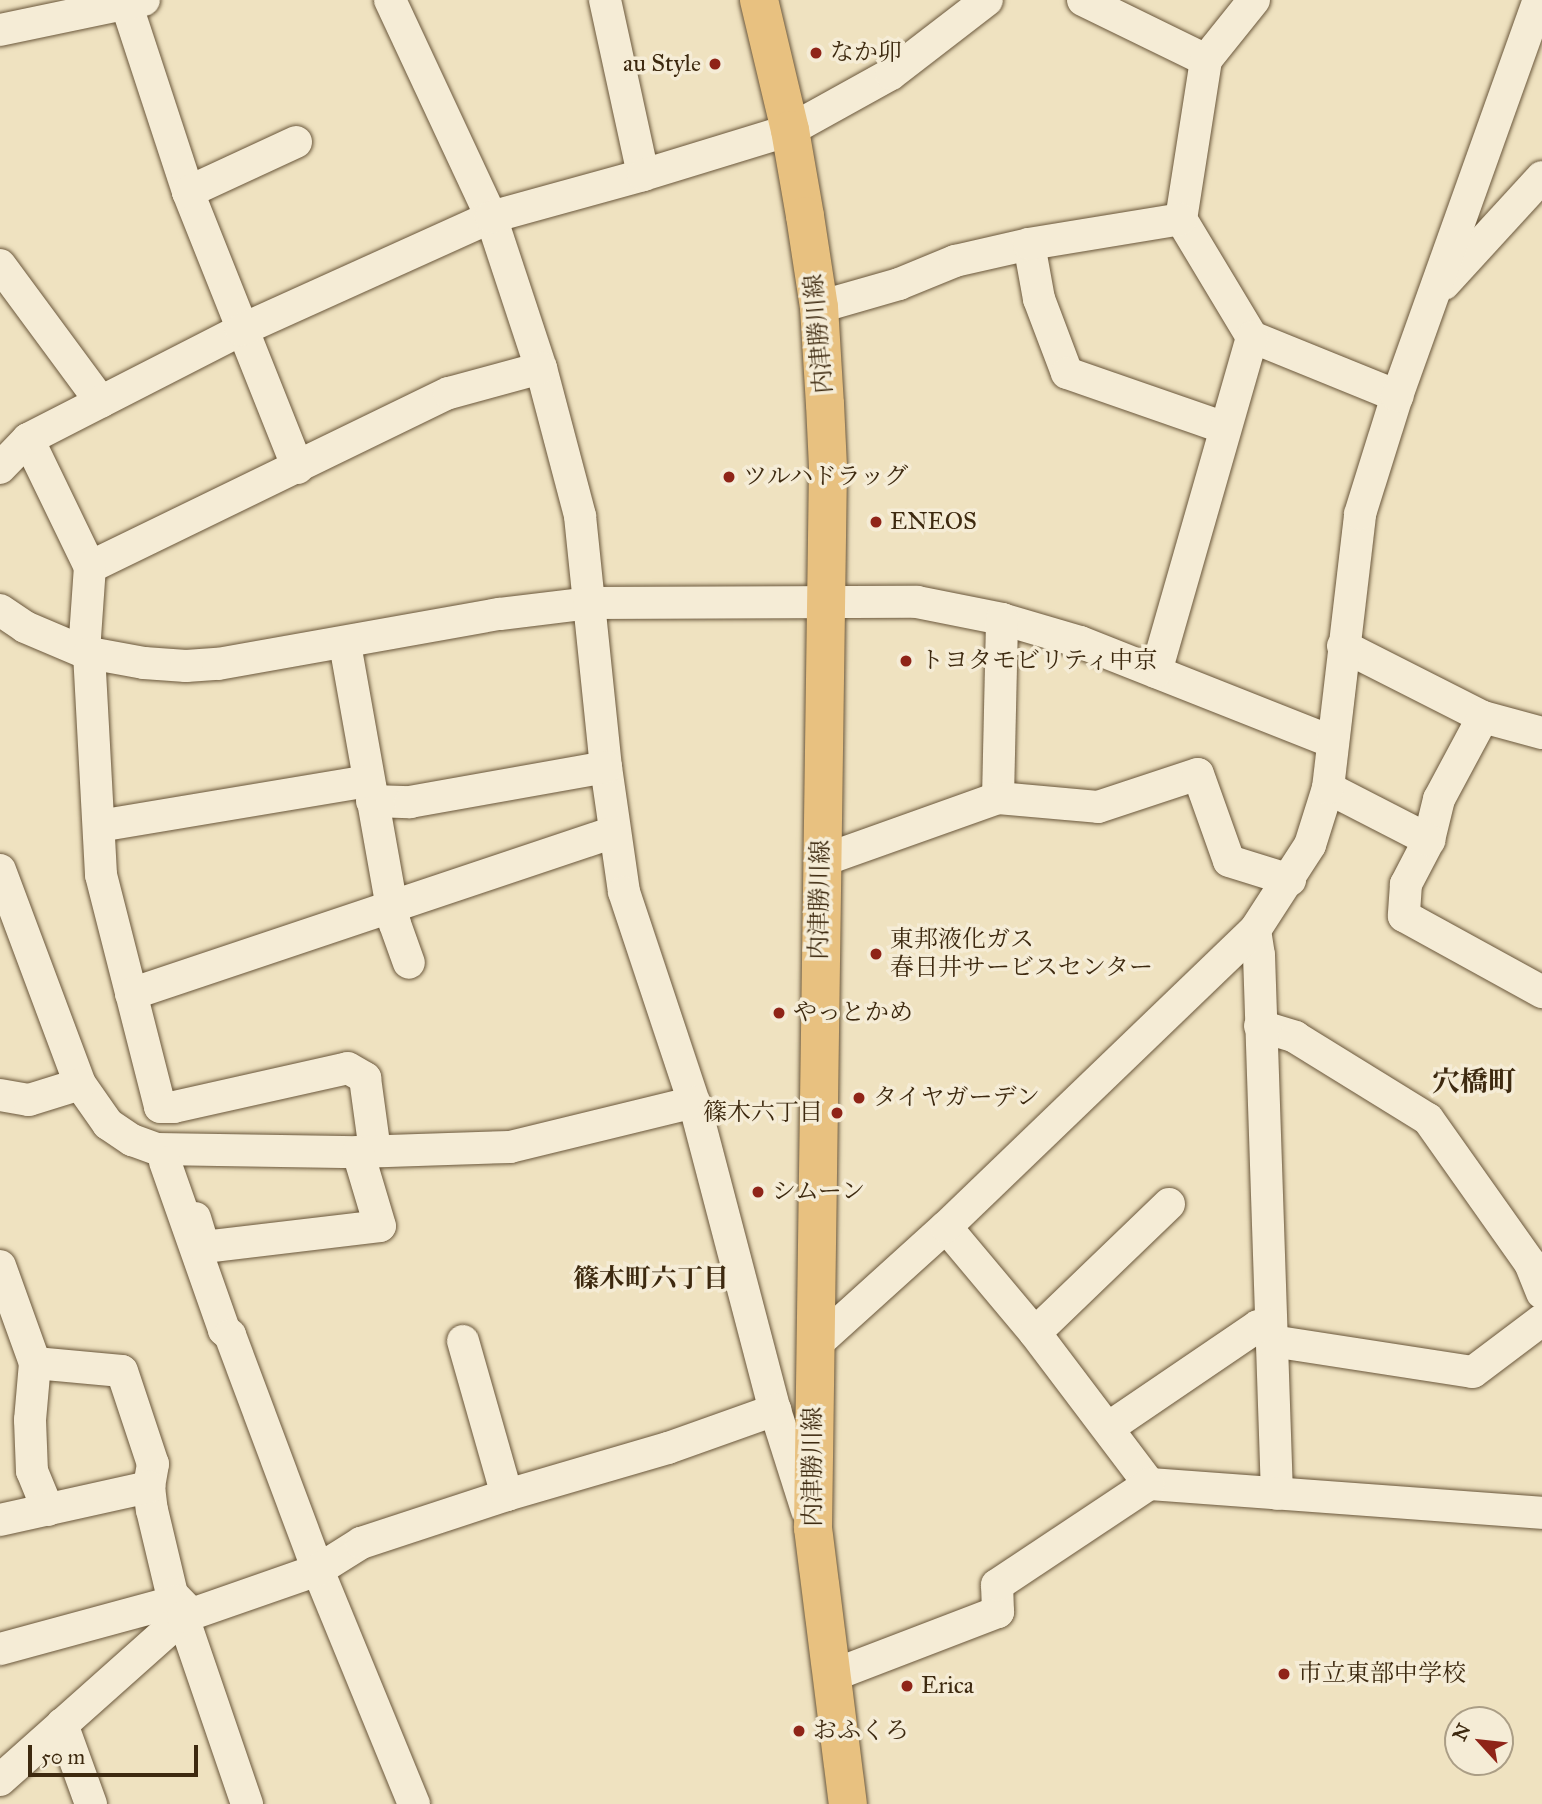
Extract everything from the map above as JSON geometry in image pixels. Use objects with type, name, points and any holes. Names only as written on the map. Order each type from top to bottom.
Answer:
[{"type":"main road","name":"内津勝川線","points":[[759,0],[790,130],[819,307],[828,467],[813,1354],[813,1528],[848,1804]]},
{"type":"street","points":[[390,0],[491,217],[541,368],[580,516],[606,767],[624,892],[694,1102],[775,1410],[813,1528]]},
{"type":"street","points":[[605,0],[643,175]]},
{"type":"street","points":[[0,468],[28,439],[241,330],[491,217],[643,175],[790,130],[891,74],[987,0]]},
{"type":"street","points":[[1083,0],[1206,60]]},
{"type":"street","points":[[1254,0],[1206,60],[1181,219],[1252,337],[1397,396]]},
{"type":"street","points":[[765,1370],[798,1370],[1255,930],[1290,880],[1310,845],[1328,788],[1360,514],[1397,396],[1539,0]]},
{"type":"street","points":[[0,30],[135,3],[188,192],[298,468]]},
{"type":"street","points":[[188,192],[296,142]]},
{"type":"street","points":[[1434,295],[1539,185]]},
{"type":"street","points":[[819,307],[899,284],[955,261],[1029,244],[1181,219]]},
{"type":"street","points":[[1029,244],[1039,299],[1068,373],[1225,428]]},
{"type":"street","points":[[0,265],[101,402]]},
{"type":"street","points":[[1156,672],[1252,337]]},
{"type":"street","points":[[90,567],[449,393],[541,368]]},
{"type":"street","points":[[28,439],[90,567],[86,652],[102,875],[160,1107],[174,1107],[348,1068],[365,1078],[367,1151],[380,1226],[204,1247],[181,1172],[172,1156]]},
{"type":"street","points":[[0,610],[25,627],[86,652],[144,663],[186,666],[218,664],[345,644],[500,614],[589,603],[917,602],[1002,619],[1080,642],[1333,742]]},
{"type":"street","points":[[999,798],[1002,619]]},
{"type":"street","points":[[345,644],[392,906],[409,963]]},
{"type":"street","points":[[1343,646],[1483,717],[1542,733]]},
{"type":"street","points":[[1483,717],[1439,799],[1429,840],[1406,884],[1404,916],[1542,992]]},
{"type":"street","points":[[99,826],[370,791],[411,802],[606,767]]},
{"type":"street","points":[[821,861],[999,798],[1098,807],[1198,774],[1229,860],[1290,880]]},
{"type":"street","points":[[1328,788],[1429,840]]},
{"type":"street","points":[[131,994],[614,832]]},
{"type":"street","points":[[0,870],[80,1084],[108,1124],[132,1140],[172,1156],[510,1147],[694,1102]]},
{"type":"street","points":[[1255,930],[1259,955],[1277,1494]]},
{"type":"street","points":[[1260,1026],[1295,1037],[1428,1119],[1530,1263],[1542,1293]]},
{"type":"street","points":[[0,1095],[29,1100],[80,1084]]},
{"type":"street","points":[[174,1107],[172,1156],[224,1330],[230,1335],[318,1570],[414,1804]]},
{"type":"street","points":[[1035,1333],[1169,1204]]},
{"type":"street","points":[[946,1227],[1035,1333],[1149,1484]]},
{"type":"street","points":[[0,1266],[35,1363],[30,1420],[33,1471],[48,1510]]},
{"type":"street","points":[[1108,1428],[1258,1326],[1272,1333],[1473,1372],[1542,1320]]},
{"type":"street","points":[[463,1340],[507,1495]]},
{"type":"street","points":[[35,1363],[122,1371],[153,1464],[149,1487],[152,1510],[247,1804]]},
{"type":"street","points":[[0,1649],[184,1610],[318,1570],[361,1544],[507,1495],[668,1448],[775,1410]]},
{"type":"street","points":[[831,1676],[998,1612],[997,1585],[1149,1484],[1542,1513]]},
{"type":"street","points":[[0,1520],[149,1487]]},
{"type":"street","points":[[0,1780],[184,1610]]},
{"type":"street","points":[[62,1724],[92,1804]]},
{"type":"place","name":"なか卯","points":[[816,53]]},
{"type":"place","name":"au Style","points":[[715,64]]},
{"type":"place","name":"ツルハドラッグ","points":[[729,477]]},
{"type":"place","name":"ENEOS","points":[[876,522]]},
{"type":"place","name":"トヨタモビリティ中京","points":[[906,661]]},
{"type":"place","name":"東邦液化ガス 春日井サービスセンター","points":[[876,954]]},
{"type":"place","name":"やっとかめ","points":[[779,1013]]},
{"type":"place","name":"タイヤガーデン","points":[[859,1098]]},
{"type":"place","name":"篠木六丁目","points":[[837,1113]]},
{"type":"place","name":"シムーン","points":[[758,1192]]},
{"type":"place","name":"市立東部中学校","points":[[1284,1674]]},
{"type":"place","name":"Erica","points":[[907,1686]]},
{"type":"place","name":"おふくろ","points":[[799,1731]]},
{"type":"district","name":"穴橋町","points":[[1474,1082]]},
{"type":"district","name":"篠木町六丁目","points":[[651,1279]]}]
